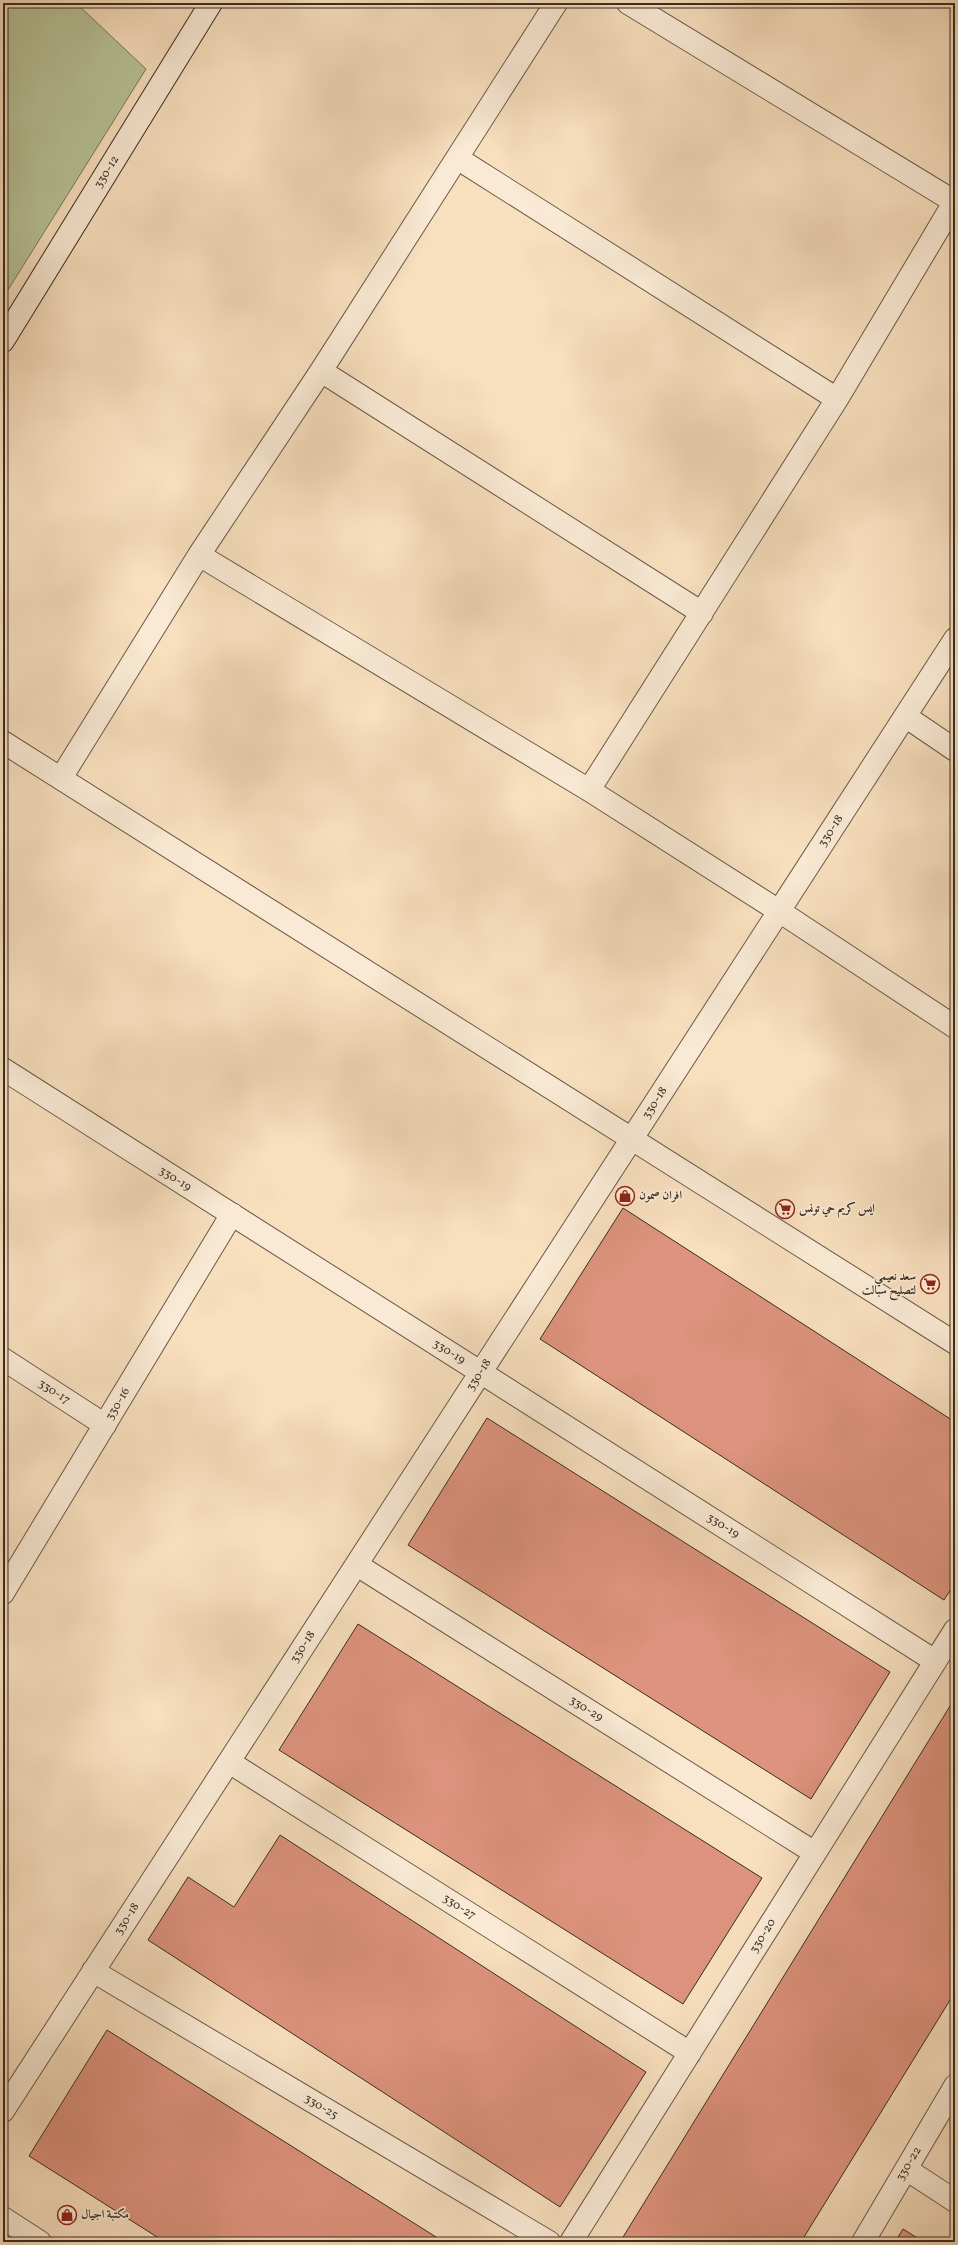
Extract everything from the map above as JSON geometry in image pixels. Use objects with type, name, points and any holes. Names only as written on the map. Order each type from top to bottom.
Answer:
[{"type":"street","name":"330-12","points":[[3,341],[211,3]]},
{"type":"street","points":[[61,778],[199,555],[321,371],[556,3]]},
{"type":"street","points":[[589,790],[837,398],[955,201],[628,3]]},
{"type":"street","points":[[457,158],[837,398]]},
{"type":"street","points":[[321,371],[702,613]]},
{"type":"street","points":[[199,555],[589,790],[779,911],[955,1027]]},
{"type":"street","name":"330-18","points":[[3,2111],[955,639]]},
{"type":"street","points":[[905,716],[955,750]]},
{"type":"street","points":[[3,742],[955,1343]]},
{"type":"street","name":"330-19","points":[[3,1069],[935,1661]]},
{"type":"street","name":"330-16","points":[[3,1594],[232,1214]]},
{"type":"street","name":"330-17","points":[[3,1359],[105,1424]]},
{"type":"street","name":"330-29","points":[[357,1564],[814,1853]]},
{"type":"street","name":"330-20","points":[[571,2242],[955,1630]]},
{"type":"street","name":"330-27","points":[[229,1762],[690,2053]]},
{"type":"street","name":"330-25","points":[[93,1971],[549,2242]]},
{"type":"street","name":"330-22","points":[[862,2242],[955,2086]]},
{"type":"street","points":[[906,2169],[955,2201]]},
{"type":"street","points":[[3,2218],[40,2242]]},
{"type":"green space","points":[[3,3],[76,3],[146,69],[3,298]]},
{"type":"building","points":[[623,1208],[955,1422],[955,1583],[944,1600],[540,1339]]},
{"type":"building","points":[[487,1418],[890,1672],[811,1799],[408,1545]]},
{"type":"building","points":[[358,1624],[762,1878],[683,2004],[279,1750]]},
{"type":"building","points":[[955,1698],[955,1992],[801,2242],[620,2242]]},
{"type":"building","points":[[280,1835],[646,2072],[560,2207],[148,1940],[188,1877],[234,1907]]},
{"type":"building","points":[[107,2030],[444,2242],[165,2242],[29,2156]]},
{"type":"building","points":[[903,2229],[924,2242],[895,2242]]},
{"type":"place","name":"افران صمون","points":[[625,1196]]},
{"type":"place","name":"ايس كريم حي تونس","points":[[785,1209]]},
{"type":"place","name":"سعد نعيمي لتصليح سبالت","points":[[930,1284]]},
{"type":"place","name":"مكتبة اجيال","points":[[67,2215]]}]
